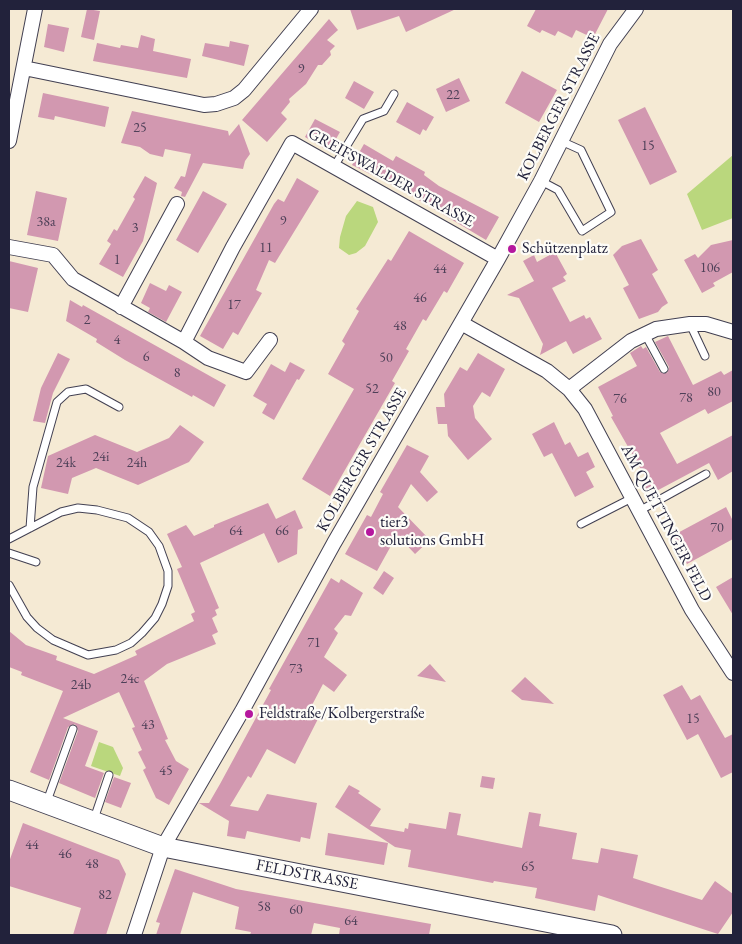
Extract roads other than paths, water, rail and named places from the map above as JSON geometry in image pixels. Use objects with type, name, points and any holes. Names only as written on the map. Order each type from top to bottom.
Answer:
[{"type":"main road","name":"FELDSTRASSE","points":[[9,790],[163,847],[612,935]]},
{"type":"street","points":[[9,141],[13,103],[24,68],[35,9]]},
{"type":"street","points":[[24,68],[204,105],[216,104],[234,98],[244,90],[311,9]]},
{"type":"street","name":"KOLBERGER STRASSE","points":[[134,935],[163,847],[541,181],[610,44],[636,9]]},
{"type":"street","name":"GREIFSWALDER STRASSE","points":[[184,342],[233,247],[292,143],[498,258]]},
{"type":"street","points":[[121,307],[177,204]]},
{"type":"street","points":[[9,247],[52,256],[73,279],[184,342],[208,358],[246,372],[270,340]]},
{"type":"street","name":"AM QUETTINGER FELD","points":[[461,323],[547,371],[569,389],[585,409],[692,610],[733,673]]},
{"type":"street","points":[[569,389],[631,341],[656,329],[690,324],[706,324],[733,332]]},
{"type":"lane","points":[[335,166],[363,119],[384,111],[394,94]]},
{"type":"lane","points":[[541,181],[558,190],[582,231],[610,212],[581,150],[561,141]]},
{"type":"lane","points":[[690,324],[706,356]]},
{"type":"lane","points":[[645,334],[664,370]]},
{"type":"lane","points":[[30,528],[33,487],[57,402],[68,392],[86,389],[119,407]]},
{"type":"lane","points":[[639,511],[706,474]]},
{"type":"lane","points":[[581,524],[632,498]]},
{"type":"lane","points":[[9,539],[60,512],[78,508],[113,513],[138,524],[149,532],[164,558],[168,571],[168,586],[155,618],[131,643],[116,650],[88,655],[53,640],[37,628],[27,617],[9,585]]},
{"type":"lane","points":[[9,553],[36,562]]},
{"type":"lane","points":[[46,804],[73,729]]},
{"type":"lane","points":[[93,822],[109,775]]},
{"type":"place","name":"Schützenplatz","points":[[512,249]]},
{"type":"place","name":"tier3 solutions GmbH","points":[[370,532]]},
{"type":"place","name":"Feldstraße/Kolbergerstraße","points":[[249,714]]}]
